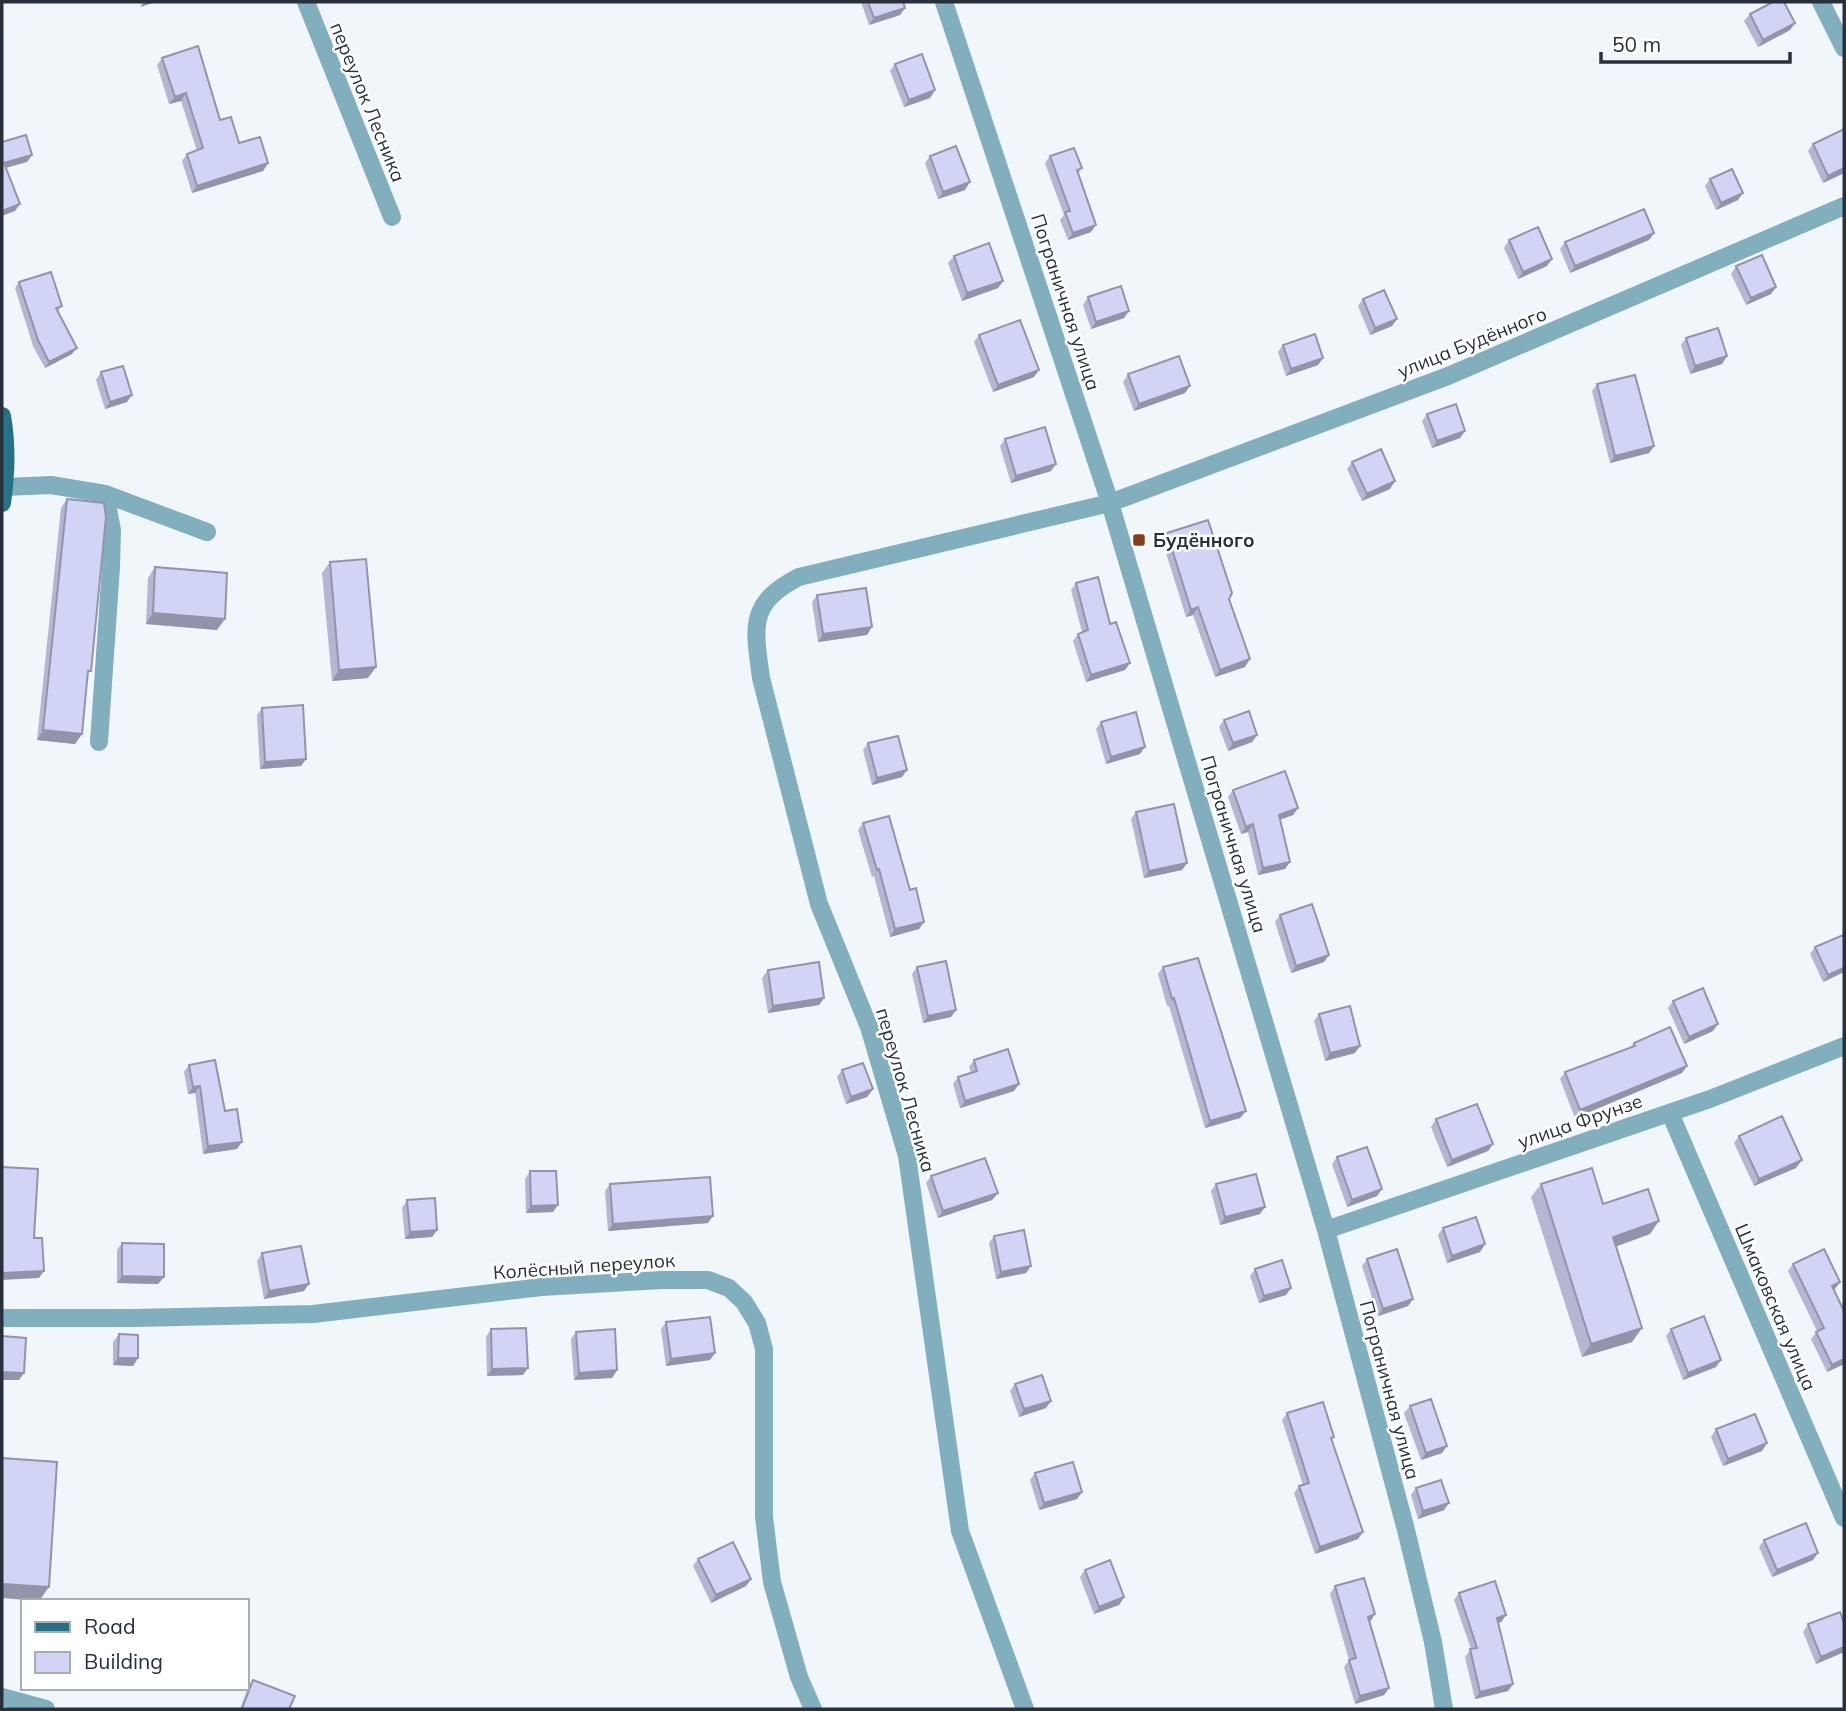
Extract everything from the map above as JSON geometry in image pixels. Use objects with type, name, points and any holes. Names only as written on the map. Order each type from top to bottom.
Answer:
[{"type":"main road","points":[[2,416],[5,434],[3,495]]},
{"type":"street","name":"переулок Лесника","points":[[306,2],[392,217]]},
{"type":"street","name":"Пограничная улица","points":[[944,2],[1110,503],[1326,1230],[1406,1530],[1433,1642],[1444,1709]]},
{"type":"street","points":[[1821,2],[1844,48]]},
{"type":"street","name":"улица Будённого","points":[[760,609],[779,587],[799,577],[1110,503],[1448,376],[1844,206]]},
{"type":"street","points":[[3,495],[51,485],[105,494],[206,532]]},
{"type":"street","points":[[99,742],[112,530],[105,494]]},
{"type":"street","name":"переулок Лесника","points":[[760,609],[756,641],[761,677],[819,904],[869,1027],[907,1156],[960,1531],[1025,1709]]},
{"type":"street","name":"улица Фрунзе","points":[[1326,1230],[1670,1113],[1844,1046]]},
{"type":"street","name":"Шмаковская улица","points":[[1670,1113],[1844,1518]]},
{"type":"street","name":"Колёсный переулок","points":[[2,1318],[313,1314],[542,1287],[662,1280],[708,1280],[729,1288],[744,1302],[757,1324],[764,1349],[764,1517],[772,1582],[799,1677],[813,1709]]},
{"type":"street","points":[[2,1697],[46,1709]]},
{"type":"building","points":[[868,2],[903,2],[905,8],[874,18]]},
{"type":"building","points":[[1773,2],[1784,2],[1795,23],[1763,40],[1750,14]]},
{"type":"building","points":[[198,46],[220,120],[231,117],[239,143],[260,137],[268,163],[197,186],[187,154],[203,148],[186,93],[175,97],[162,58]]},
{"type":"building","points":[[922,54],[935,90],[909,100],[895,64]]},
{"type":"building","points":[[1844,129],[1844,168],[1828,176],[1813,144]]},
{"type":"building","points":[[26,135],[32,155],[4,163],[20,204],[2,211],[2,142]]},
{"type":"building","points":[[956,146],[970,182],[943,192],[930,156]]},
{"type":"building","points":[[1074,148],[1082,168],[1077,170],[1096,225],[1073,233],[1065,212],[1070,211],[1050,156]]},
{"type":"building","points":[[1732,169],[1743,193],[1721,203],[1710,179]]},
{"type":"building","points":[[1644,209],[1654,233],[1575,266],[1565,242]]},
{"type":"building","points":[[1538,227],[1552,259],[1523,272],[1509,240]]},
{"type":"building","points":[[989,243],[1003,281],[967,293],[954,256]]},
{"type":"building","points":[[1762,255],[1776,287],[1751,298],[1736,266]]},
{"type":"building","points":[[51,272],[62,306],[56,308],[77,348],[49,362],[38,340],[19,282]]},
{"type":"building","points":[[1121,286],[1129,311],[1096,322],[1088,297]]},
{"type":"building","points":[[1384,290],[1397,319],[1375,328],[1363,299]]},
{"type":"building","points":[[1020,320],[1039,370],[998,385],[979,335]]},
{"type":"building","points":[[1718,328],[1727,356],[1695,366],[1686,338]]},
{"type":"building","points":[[1315,334],[1323,358],[1291,369],[1283,345]]},
{"type":"building","points":[[1179,356],[1190,386],[1139,404],[1128,374]]},
{"type":"building","points":[[123,366],[132,395],[110,402],[101,372]]},
{"type":"building","points":[[1635,375],[1654,446],[1615,456],[1597,384]]},
{"type":"building","points":[[1456,404],[1465,431],[1437,441],[1427,414]]},
{"type":"building","points":[[1045,427],[1056,464],[1016,476],[1005,439]]},
{"type":"building","points":[[1381,449],[1395,481],[1367,494],[1352,462]]},
{"type":"building","points":[[67,499],[104,503],[106,517],[82,734],[43,730]]},
{"type":"building","points":[[1208,520],[1232,593],[1229,599],[1250,659],[1220,670],[1198,607],[1191,610],[1167,533]]},
{"type":"building","points":[[366,559],[376,667],[339,670],[330,562]]},
{"type":"building","points":[[155,567],[227,573],[225,619],[153,613]]},
{"type":"building","points":[[1098,577],[1110,624],[1116,622],[1130,663],[1091,675],[1078,634],[1088,630],[1076,583]]},
{"type":"building","points":[[866,588],[872,627],[823,634],[817,595]]},
{"type":"building","points":[[303,705],[306,759],[265,762],[262,708]]},
{"type":"building","points":[[1249,711],[1257,735],[1233,743],[1224,720]]},
{"type":"building","points":[[1136,712],[1145,747],[1111,757],[1101,722]]},
{"type":"building","points":[[898,736],[907,770],[877,778],[868,743]]},
{"type":"building","points":[[1285,771],[1298,808],[1279,815],[1290,862],[1263,868],[1253,824],[1246,827],[1233,790]]},
{"type":"building","points":[[1174,804],[1187,863],[1149,871],[1136,812]]},
{"type":"building","points":[[889,816],[910,890],[916,888],[924,922],[895,929],[863,823]]},
{"type":"building","points":[[1312,904],[1329,955],[1296,966],[1280,915]]},
{"type":"building","points":[[1843,935],[1844,968],[1828,975],[1815,947]]},
{"type":"building","points":[[1198,958],[1246,1111],[1210,1121],[1163,967]]},
{"type":"building","points":[[946,961],[956,1010],[928,1016],[917,967]]},
{"type":"building","points":[[819,962],[824,998],[773,1006],[768,970]]},
{"type":"building","points":[[1703,988],[1718,1024],[1689,1037],[1673,1001]]},
{"type":"building","points":[[1350,1006],[1360,1046],[1330,1053],[1319,1014]]},
{"type":"building","points":[[1670,1027],[1687,1066],[1580,1110],[1565,1072],[1635,1046],[1634,1043]]},
{"type":"building","points":[[1008,1049],[1019,1084],[965,1101],[958,1077],[977,1071],[974,1060]]},
{"type":"building","points":[[215,1060],[225,1111],[237,1109],[242,1142],[208,1146],[200,1086],[193,1087],[189,1065]]},
{"type":"building","points":[[863,1063],[873,1089],[851,1097],[842,1070]]},
{"type":"building","points":[[1477,1104],[1493,1144],[1452,1160],[1436,1119]]},
{"type":"building","points":[[1782,1116],[1802,1160],[1759,1179],[1739,1136]]},
{"type":"building","points":[[1367,1147],[1382,1189],[1352,1200],[1337,1157]]},
{"type":"building","points":[[985,1158],[998,1193],[943,1211],[931,1176]]},
{"type":"building","points":[[2,1167],[38,1169],[34,1238],[42,1238],[44,1271],[2,1273]]},
{"type":"building","points":[[1592,1168],[1603,1204],[1648,1189],[1659,1221],[1613,1237],[1642,1328],[1591,1344],[1541,1184]]},
{"type":"building","points":[[530,1171],[556,1171],[558,1205],[531,1206]]},
{"type":"building","points":[[1256,1174],[1265,1207],[1225,1217],[1216,1184]]},
{"type":"building","points":[[710,1177],[713,1216],[613,1224],[610,1184]]},
{"type":"building","points":[[435,1198],[437,1230],[410,1232],[407,1200]]},
{"type":"building","points":[[1476,1217],[1485,1244],[1452,1256],[1443,1228]]},
{"type":"building","points":[[1024,1230],[1031,1266],[1001,1272],[994,1236]]},
{"type":"building","points":[[122,1243],[164,1244],[164,1277],[122,1276]]},
{"type":"building","points":[[301,1246],[309,1284],[269,1291],[262,1253]]},
{"type":"building","points":[[1397,1249],[1413,1299],[1383,1309],[1367,1259]]},
{"type":"building","points":[[1824,1249],[1840,1282],[1832,1286],[1844,1311],[1844,1359],[1832,1365],[1816,1332],[1824,1328],[1793,1264]]},
{"type":"building","points":[[1282,1260],[1291,1288],[1264,1296],[1255,1269]]},
{"type":"building","points":[[1704,1316],[1721,1360],[1688,1373],[1671,1329]]},
{"type":"building","points":[[710,1317],[715,1353],[671,1359],[666,1322]]},
{"type":"building","points":[[526,1328],[528,1368],[492,1369],[491,1329]]},
{"type":"building","points":[[615,1329],[617,1370],[579,1373],[576,1332]]},
{"type":"building","points":[[119,1334],[138,1335],[138,1358],[118,1358]]},
{"type":"building","points":[[2,1336],[26,1338],[24,1373],[2,1372]]},
{"type":"building","points":[[1042,1375],[1051,1401],[1024,1409],[1015,1384]]},
{"type":"building","points":[[1431,1399],[1447,1446],[1426,1453],[1410,1406]]},
{"type":"building","points":[[1323,1402],[1334,1437],[1331,1438],[1363,1532],[1320,1547],[1299,1486],[1309,1483],[1287,1413]]},
{"type":"building","points":[[1755,1414],[1767,1443],[1728,1459],[1716,1429]]},
{"type":"building","points":[[2,1458],[57,1462],[49,1587],[2,1584]]},
{"type":"building","points":[[1073,1462],[1082,1492],[1044,1503],[1035,1473]]},
{"type":"building","points":[[1441,1480],[1449,1503],[1423,1511],[1416,1488]]},
{"type":"building","points":[[1806,1523],[1818,1553],[1777,1570],[1764,1540]]},
{"type":"building","points":[[733,1542],[751,1579],[716,1595],[698,1559]]},
{"type":"building","points":[[1110,1560],[1124,1597],[1099,1607],[1085,1570]]},
{"type":"building","points":[[1364,1578],[1375,1614],[1368,1617],[1389,1688],[1360,1696],[1349,1660],[1356,1658],[1335,1586]]},
{"type":"building","points":[[1495,1581],[1506,1615],[1497,1618],[1513,1684],[1480,1692],[1470,1649],[1477,1648],[1459,1593]]},
{"type":"building","points":[[1840,1612],[1844,1623],[1844,1647],[1821,1657],[1808,1624]]},
{"type":"building","points":[[253,1680],[295,1696],[289,1709],[242,1709]]},
{"type":"place","name":"Будённого","points":[[1139,540]]}]
